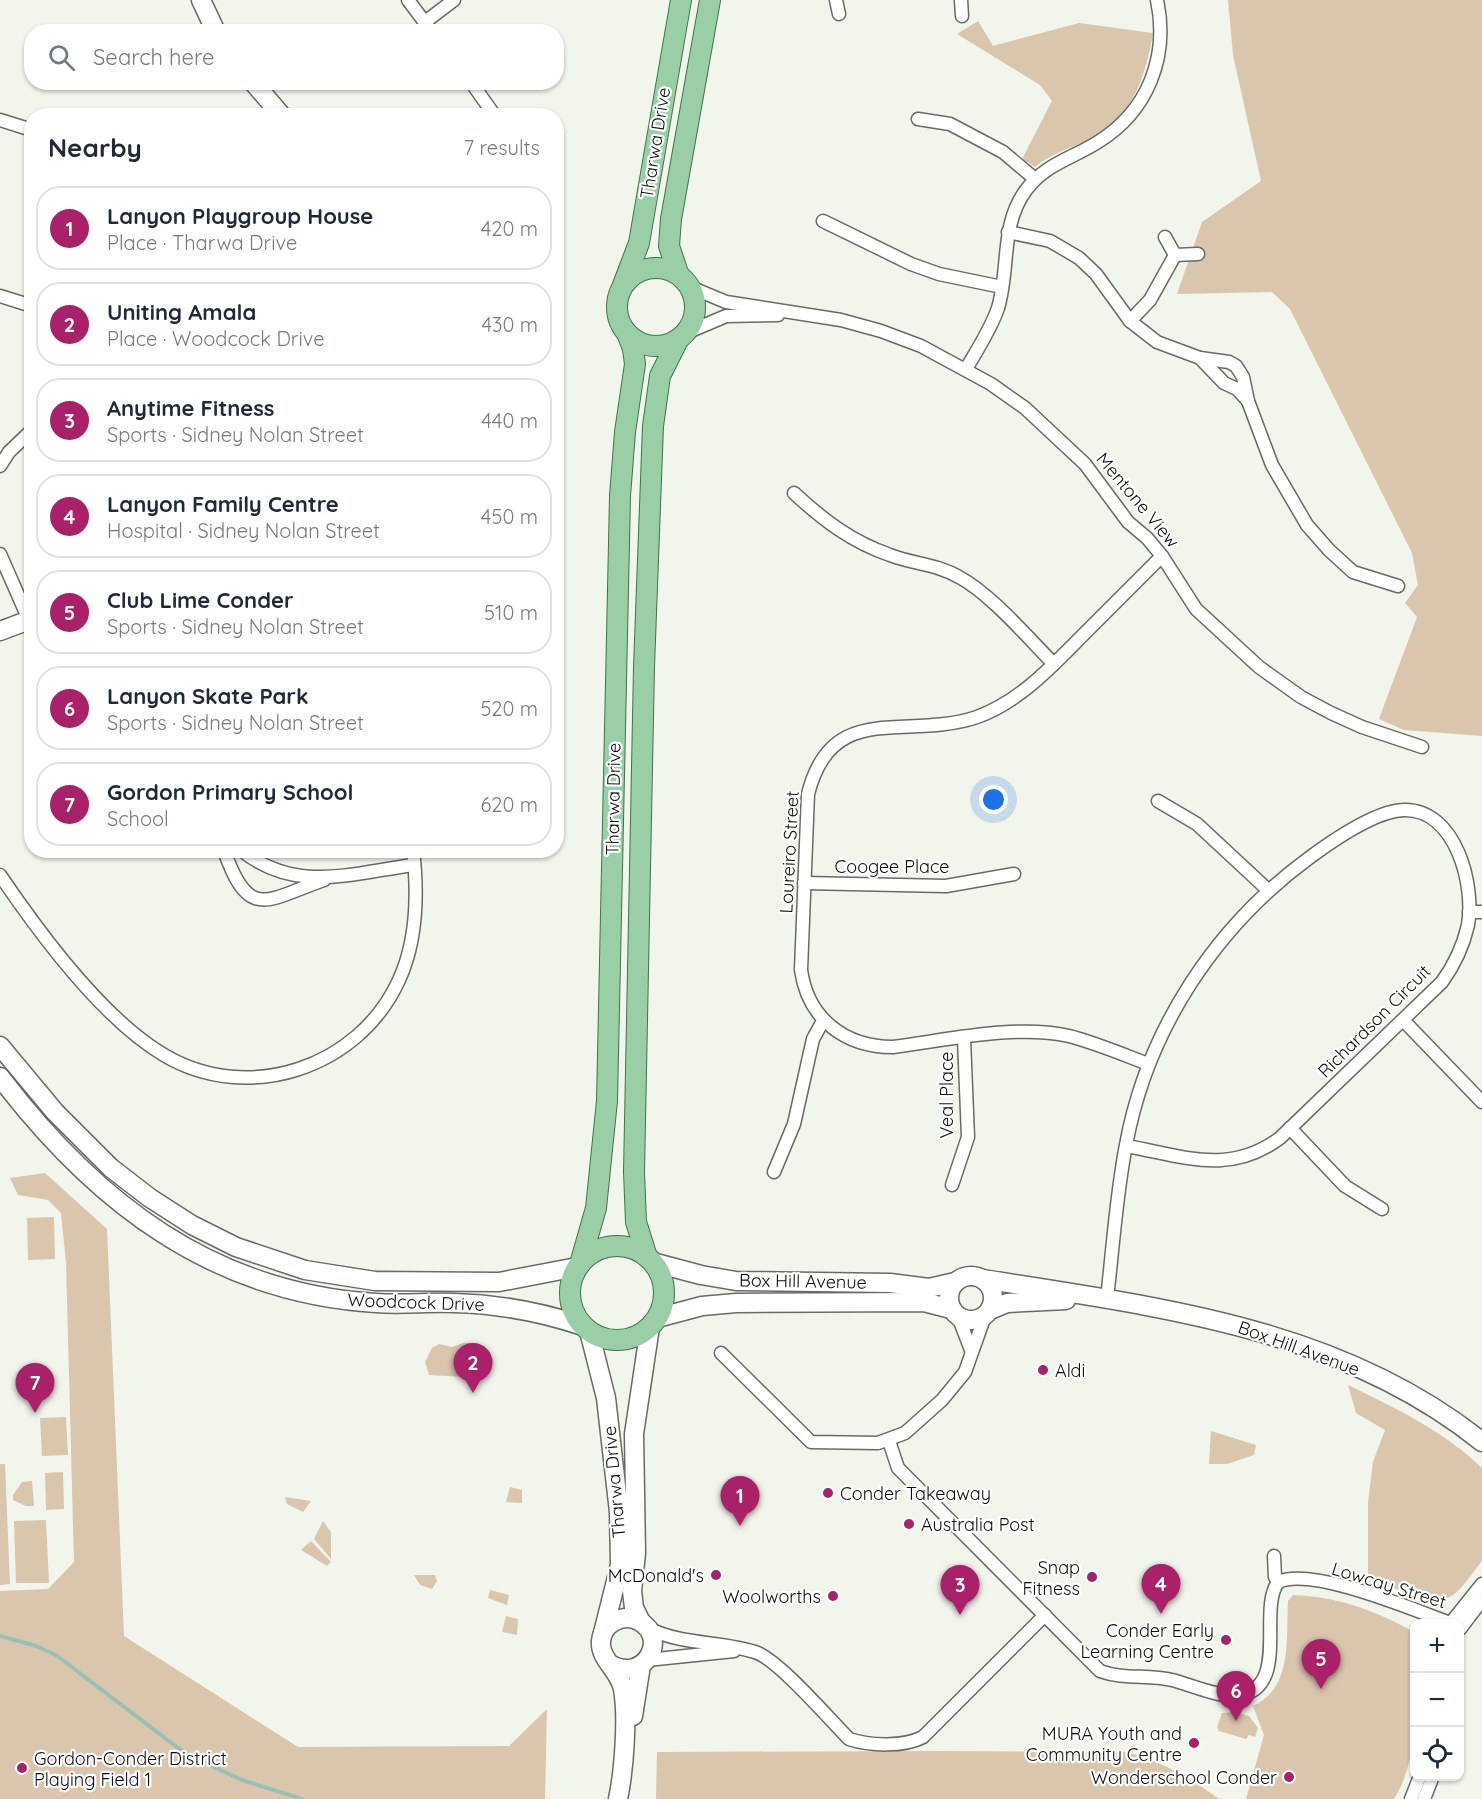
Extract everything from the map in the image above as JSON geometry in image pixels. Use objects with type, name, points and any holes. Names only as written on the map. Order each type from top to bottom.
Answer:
[{"type":"main road","points":[[201,0],[212,24]]},
{"type":"main road","name":"Tharwa Drive","points":[[623,285],[639,243],[681,0]]},
{"type":"main road","name":"Tharwa Drive","points":[[684,280],[669,246],[671,219],[710,0]]},
{"type":"main road","points":[[259,90],[273,108]]},
{"type":"main road","points":[[666,268],[684,280],[695,310],[682,336],[665,345],[651,346],[638,342],[627,333],[616,309],[623,285],[642,270],[666,268]]},
{"type":"main road","name":"Tharwa Drive","points":[[578,1266],[596,1208],[607,1101],[620,496],[625,432],[636,364],[627,333]]},
{"type":"main road","name":"Tharwa Drive","points":[[650,1259],[639,1234],[635,1209],[634,1172],[644,667],[653,426],[660,376],[682,336]]},
{"type":"main road","points":[[0,631],[24,622]]},
{"type":"main road","name":"Woodcock Drive","points":[[0,1046],[55,1112],[111,1168],[192,1225],[236,1247],[282,1264],[328,1275],[375,1281],[500,1282],[578,1266]]},
{"type":"main road","name":"Woodcock Drive","points":[[0,1077],[46,1136],[97,1185],[166,1237],[211,1261],[281,1287],[329,1298],[377,1304],[498,1306],[586,1328]]},
{"type":"main road","points":[[612,1246],[630,1247],[650,1259],[659,1272],[664,1288],[662,1306],[653,1323],[636,1336],[620,1340],[604,1338],[586,1328],[574,1312],[570,1296],[572,1279],[578,1266],[595,1251],[612,1246]]},
{"type":"main road","name":"Box Hill Avenue","points":[[650,1259],[701,1275],[736,1281],[890,1283],[929,1288],[955,1282]]},
{"type":"main road","points":[[968,1275],[983,1278],[993,1293],[988,1311],[972,1320],[955,1312],[950,1290],[955,1282],[968,1275]]},
{"type":"main road","name":"Box Hill Avenue","points":[[983,1278],[1171,1308],[1234,1323],[1307,1347],[1415,1397],[1454,1419],[1482,1442]]},
{"type":"main road","name":"Box Hill Avenue","points":[[988,1311],[1007,1303],[1102,1298]]},
{"type":"main road","name":"Box Hill Avenue","points":[[653,1323],[702,1306],[736,1303],[924,1302],[955,1312]]},
{"type":"main road","name":"Tharwa Drive","points":[[644,1625],[634,1608],[632,1591],[636,1554],[634,1434],[653,1323]]},
{"type":"main road","name":"Tharwa Drive","points":[[586,1328],[606,1398],[619,1512],[620,1565],[603,1633]]},
{"type":"main road","points":[[624,1618],[644,1625],[653,1644],[644,1663],[633,1704],[625,1792],[623,1690],[619,1676],[601,1650],[603,1633],[608,1625],[624,1618]]},
{"type":"main road","points":[[610,1664],[625,1670],[644,1663]]},
{"type":"street","points":[[408,0],[426,24]]},
{"type":"street","points":[[431,24],[454,0]]},
{"type":"street","points":[[836,0],[838,14]]},
{"type":"street","points":[[961,0],[962,16]]},
{"type":"street","points":[[966,369],[997,309],[1002,287],[1008,232],[1017,204],[1035,179],[1046,169],[1097,143],[1115,130],[1140,102],[1158,60],[1162,38],[1157,0]]},
{"type":"street","points":[[477,90],[489,108]]},
{"type":"street","points":[[918,119],[950,124],[1003,152],[1035,179]]},
{"type":"street","points":[[0,120],[24,128]]},
{"type":"street","points":[[824,221],[910,264],[939,274],[1002,287]]},
{"type":"street","points":[[1008,232],[1050,241],[1079,258],[1095,274],[1130,321],[1157,342],[1200,358],[1229,362],[1236,366],[1244,377],[1248,401],[1280,481],[1307,525],[1353,572],[1398,586]]},
{"type":"street","points":[[1165,237],[1175,255]]},
{"type":"street","points":[[1175,255],[1198,254]]},
{"type":"street","points":[[1130,321],[1150,300],[1175,255]]},
{"type":"street","name":"Mentone View","points":[[684,280],[726,302],[752,304],[800,315],[841,320],[881,331],[921,346],[966,369],[1025,408],[1085,464],[1128,522],[1147,538],[1162,556],[1196,609],[1258,667],[1301,697],[1331,713],[1362,727],[1422,747]]},
{"type":"street","points":[[0,296],[24,304]]},
{"type":"street","name":"Mentone View","points":[[682,336],[726,316],[800,315]]},
{"type":"street","points":[[1200,358],[1224,383],[1237,389],[1248,401]]},
{"type":"street","points":[[0,466],[9,452],[24,438]]},
{"type":"street","points":[[794,493],[826,523],[863,544],[892,556],[941,568],[962,578],[981,593],[1054,664]]},
{"type":"street","points":[[0,554],[24,607]]},
{"type":"street","name":"Loureiro Street","points":[[1148,1064],[1068,1036],[1039,1032],[874,1047],[839,1034],[823,1021],[808,998],[801,970],[808,795],[818,766],[834,744],[849,734],[866,730],[935,727],[979,716],[1020,694],[1054,664],[1162,556]]},
{"type":"street","points":[[1158,801],[1197,824],[1268,890]]},
{"type":"street","name":"Richardson Circuit","points":[[1102,1298],[1125,1146],[1148,1064],[1178,1002],[1207,958],[1232,927],[1268,890],[1322,848],[1360,825],[1388,812],[1412,811],[1435,821],[1452,841],[1476,912],[1454,965],[1442,982],[1290,1128],[1264,1150],[1226,1162],[1125,1146]]},
{"type":"street","points":[[227,858],[233,876],[241,888],[251,897],[264,901],[277,900],[322,881],[360,872]]},
{"type":"street","points":[[251,858],[257,863],[288,876],[310,878],[414,864]]},
{"type":"street","points":[[0,875],[69,965],[103,1004],[139,1038],[165,1056],[192,1068],[221,1076],[250,1078],[294,1071],[322,1060],[345,1047],[377,1016],[398,983],[411,940],[415,899],[414,858]]},
{"type":"street","name":"Coogee Place","points":[[804,883],[946,886],[1014,874]]},
{"type":"street","points":[[1403,1020],[1482,1102]]},
{"type":"street","points":[[774,1172],[794,1124],[813,1039],[823,1021]]},
{"type":"street","name":"Veal Place","points":[[952,1185],[968,1137],[964,1039]]},
{"type":"street","points":[[1290,1128],[1345,1186],[1382,1209]]},
{"type":"street","points":[[721,1353],[811,1442],[847,1444],[889,1441],[905,1434],[942,1400],[965,1372],[971,1350],[988,1311]]},
{"type":"street","points":[[955,1312],[971,1350]]},
{"type":"street","points":[[889,1441],[898,1468],[1100,1671],[1113,1676],[1166,1678],[1235,1696],[1247,1693],[1265,1674],[1269,1660],[1272,1594],[1278,1582],[1275,1577],[1274,1556]]},
{"type":"street","name":"Lowcay Street","points":[[1278,1582],[1286,1580],[1330,1582],[1438,1619]]},
{"type":"street","points":[[1460,1619],[1482,1584]]},
{"type":"street","points":[[1462,1619],[1482,1600]]},
{"type":"street","points":[[644,1625],[666,1635],[757,1652],[769,1660],[849,1739],[861,1743],[913,1742],[923,1737],[1045,1615]]},
{"type":"street","points":[[644,1663],[744,1650]]},
{"type":"street","points":[[1411,1799],[1418,1781]]},
{"type":"street","points":[[1424,1799],[1431,1781]]},
{"type":"shaded area","points":[[1228,0],[1482,0],[1482,736],[1404,730],[1379,719],[1417,617],[1405,603],[1418,585],[1412,553],[1290,309],[1272,292],[1177,294],[1202,222],[1261,181],[1233,55]]},
{"type":"shaded area","points":[[978,21],[993,46],[1079,23],[1153,33],[1141,79],[1128,106],[1118,118],[1093,138],[1057,153],[1035,167],[1022,159],[1052,101],[1040,85],[957,34]]},
{"type":"shaded area","points":[[45,1173],[107,1229],[124,1636],[298,1747],[509,1746],[547,1709],[545,1799],[0,1799],[0,1591],[48,1589],[74,1562],[66,1263],[61,1213],[48,1200],[18,1195],[10,1178]]},
{"type":"shaded area","points":[[54,1217],[55,1259],[28,1260],[27,1218]]},
{"type":"shaded area","points":[[463,1343],[474,1343],[476,1365],[465,1377],[429,1375],[425,1362],[432,1348],[439,1344],[452,1347]]},
{"type":"shaded area","points":[[1348,1385],[1435,1432],[1482,1468],[1482,1561],[1450,1597],[1433,1599],[1422,1597],[1368,1578],[1368,1502],[1373,1462],[1385,1430],[1356,1413]]},
{"type":"shaded area","points":[[66,1417],[68,1455],[42,1456],[40,1418]]},
{"type":"shaded area","points":[[1211,1431],[1256,1445],[1254,1455],[1227,1464],[1209,1464]]},
{"type":"shaded area","points":[[0,1464],[5,1464],[10,1584],[0,1585]]},
{"type":"shaded area","points":[[63,1472],[64,1509],[46,1510],[45,1473]]},
{"type":"shaded area","points":[[32,1481],[34,1506],[26,1506],[13,1500],[13,1495],[22,1482]]},
{"type":"shaded area","points":[[510,1487],[522,1490],[522,1503],[506,1502]]},
{"type":"shaded area","points":[[285,1497],[311,1501],[303,1512],[287,1504]]},
{"type":"shaded area","points":[[46,1520],[49,1583],[16,1583],[14,1521]]},
{"type":"shaded area","points":[[323,1521],[331,1532],[331,1559],[314,1539]]},
{"type":"shaded area","points":[[311,1541],[331,1562],[327,1566],[301,1550]]},
{"type":"shaded area","points":[[414,1575],[435,1575],[437,1581],[432,1589],[420,1585]]},
{"type":"shaded area","points":[[490,1590],[509,1595],[507,1605],[488,1598]]},
{"type":"shaded area","points":[[1293,1595],[1341,1602],[1385,1617],[1410,1630],[1410,1761],[1394,1799],[1246,1799],[1264,1735],[1253,1706],[1266,1698],[1281,1675],[1287,1646],[1288,1601]]},
{"type":"shaded area","points":[[506,1616],[518,1619],[517,1635],[502,1632]]},
{"type":"shaded area","points":[[1235,1712],[1249,1716],[1258,1728],[1255,1737],[1249,1735],[1246,1739],[1219,1731],[1217,1727],[1222,1713]]},
{"type":"shaded area","points":[[657,1752],[1126,1752],[1175,1771],[1219,1799],[656,1799]]},
{"type":"waterway","points":[[0,1636],[36,1646],[56,1655],[186,1754],[242,1780],[302,1799]]},
{"type":"place","name":"Aldi","points":[[1043,1370]]},
{"type":"place","name":"Uniting Amala","points":[[473,1393]]},
{"type":"place","name":"Gordon Primary School","points":[[35,1413]]},
{"type":"place","name":"Conder Takeaway","points":[[828,1493]]},
{"type":"place","name":"Australia Post","points":[[909,1524]]},
{"type":"place","name":"Lanyon Playgroup House","points":[[740,1526]]},
{"type":"place","name":"McDonald's","points":[[716,1575]]},
{"type":"place","name":"Snap Fitness","points":[[1092,1577]]},
{"type":"place","name":"Woolworths","points":[[833,1596]]},
{"type":"place","name":"Lanyon Family Centre","points":[[1161,1614]]},
{"type":"place","name":"Anytime Fitness","points":[[960,1615]]},
{"type":"place","name":"Conder Early Learning Centre","points":[[1226,1640]]},
{"type":"place","name":"Club Lime Conder","points":[[1321,1689]]},
{"type":"place","name":"Lanyon Skate Park","points":[[1236,1721]]},
{"type":"place","name":"MURA Youth and Community Centre","points":[[1194,1743]]},
{"type":"place","name":"Gordon-Conder District Playing Field 1","points":[[22,1768]]},
{"type":"place","name":"Wonderschool Conder","points":[[1289,1777]]}]
